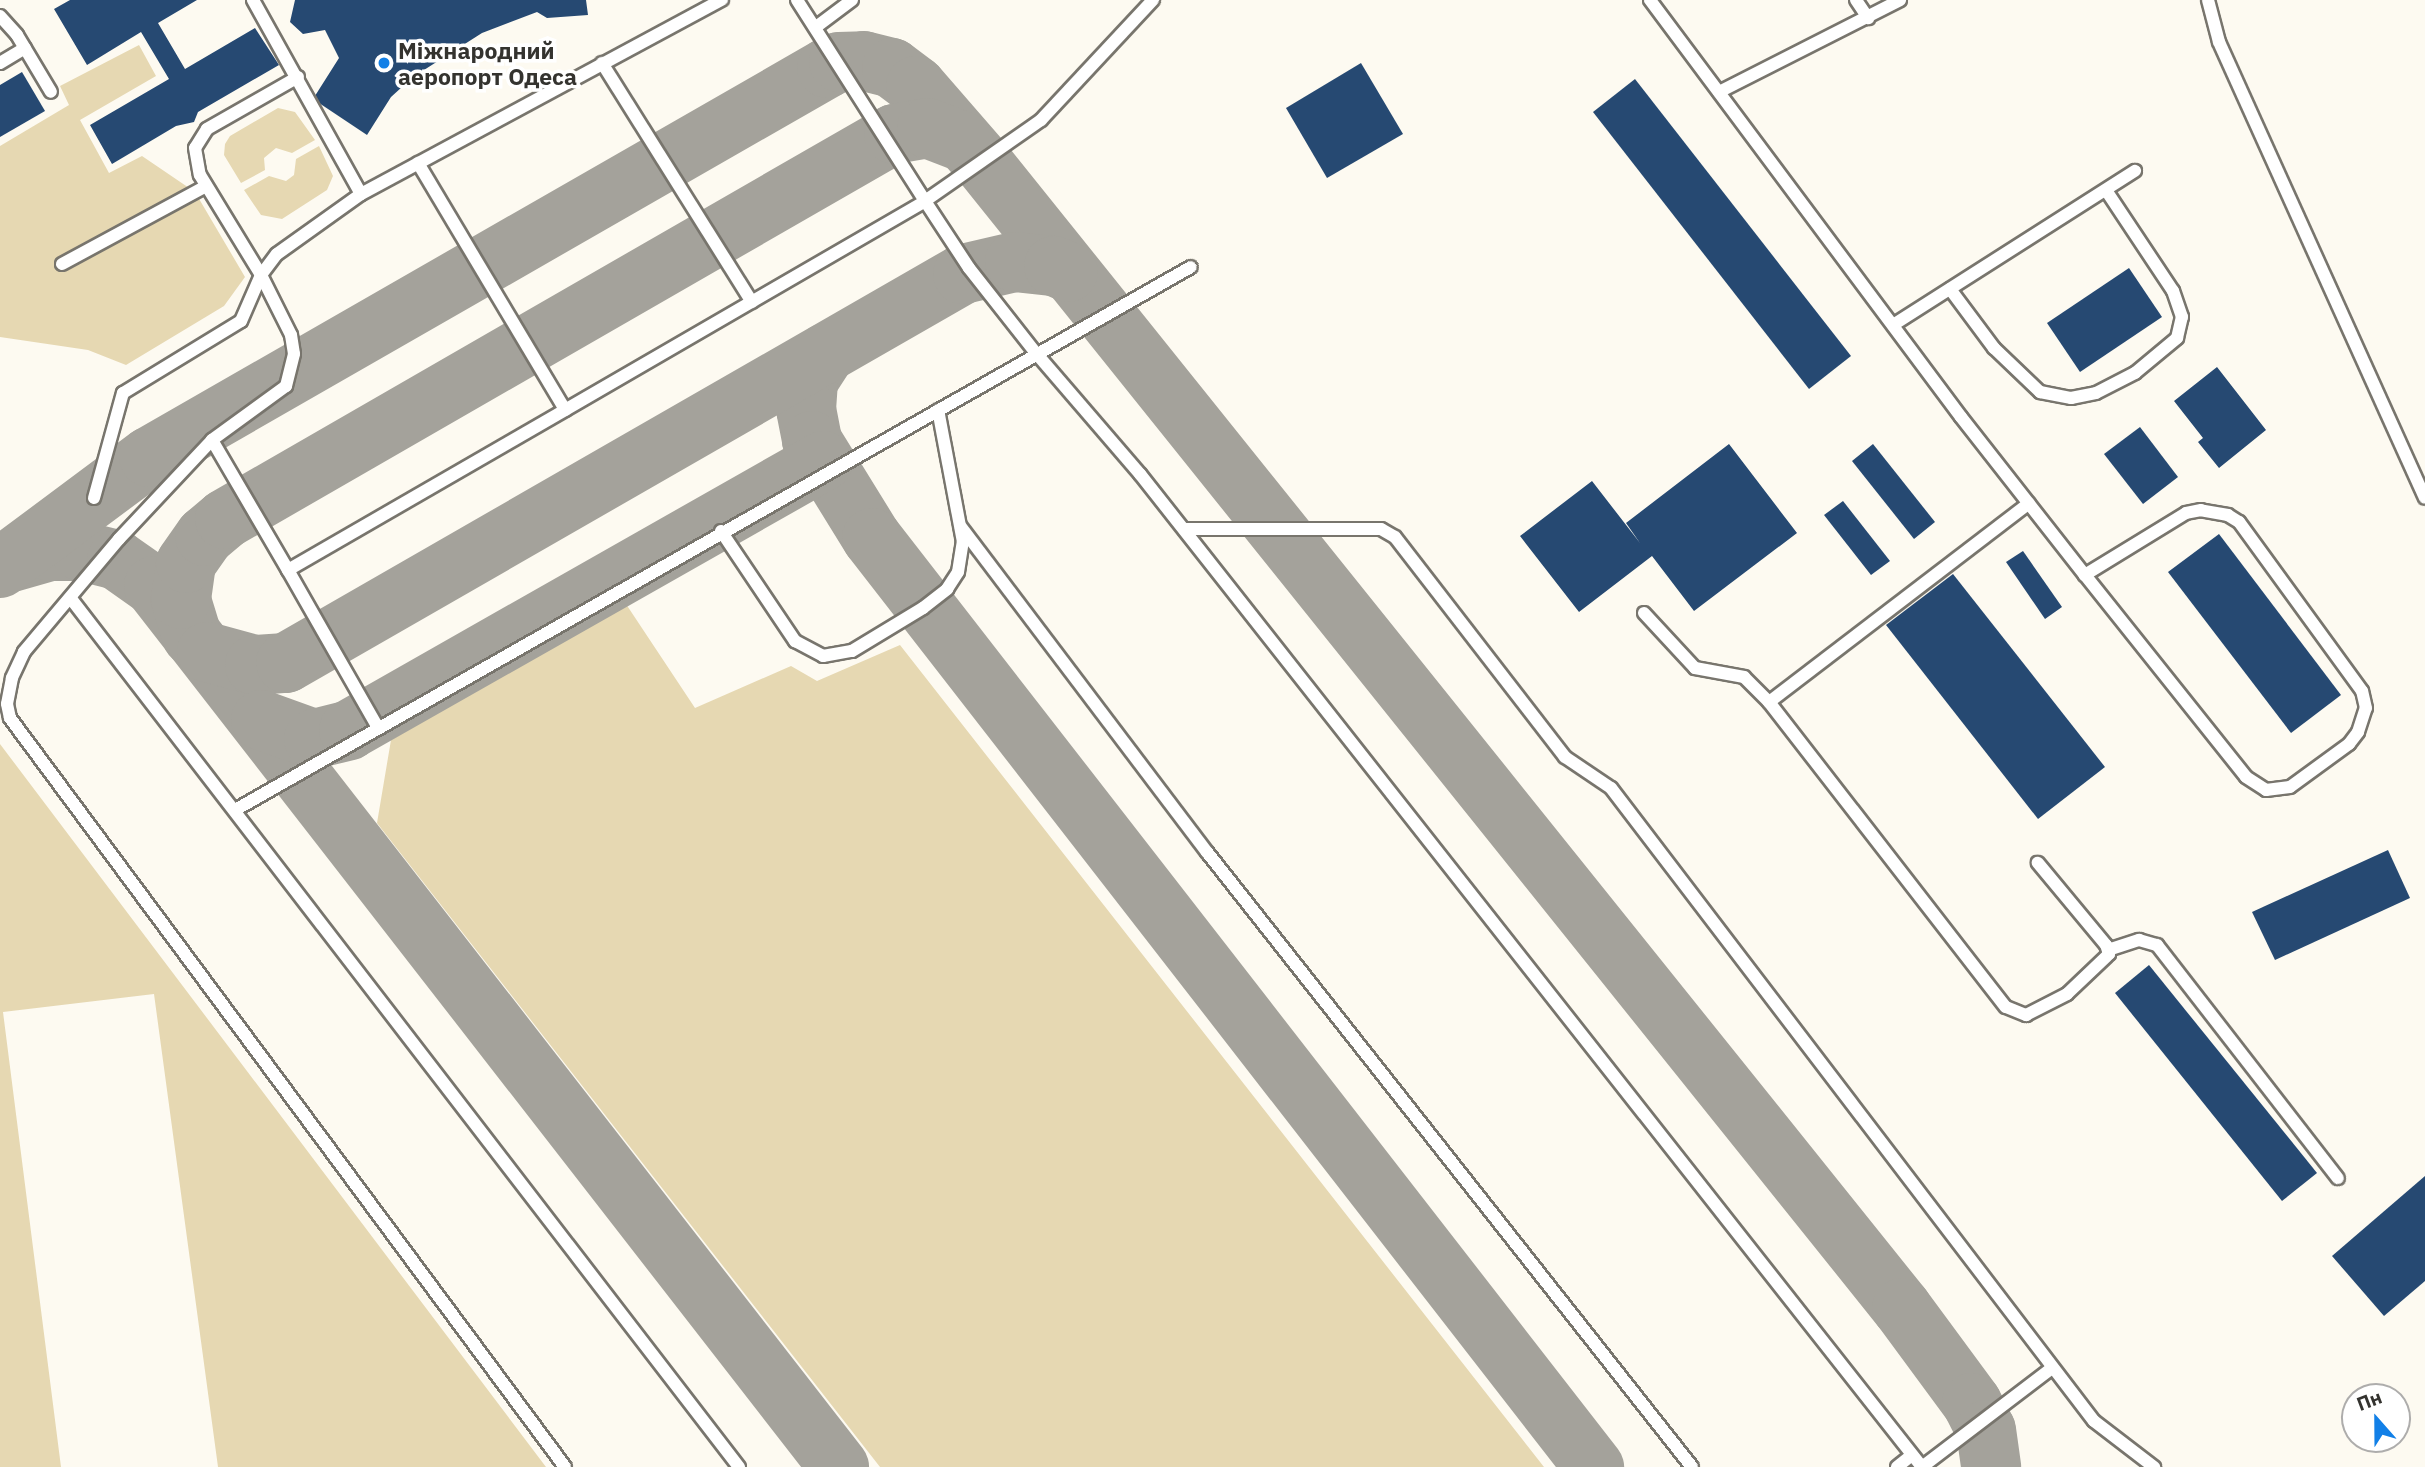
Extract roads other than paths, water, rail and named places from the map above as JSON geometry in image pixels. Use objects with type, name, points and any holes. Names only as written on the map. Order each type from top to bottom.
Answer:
[{"type":"lane","points":[[253,0],[361,194]]},
{"type":"lane","points":[[94,498],[123,393],[241,321],[261,275],[277,254],[361,194],[722,0]]},
{"type":"lane","points":[[797,0],[969,268],[1035,352],[1184,528],[1922,1467],[2052,1368]]},
{"type":"lane","points":[[816,27],[852,0]]},
{"type":"lane","points":[[288,570],[925,201],[1041,120],[1153,0]]},
{"type":"lane","points":[[1650,0],[2029,503],[2085,575],[2257,787],[2277,790],[2304,779],[2358,732],[2366,708],[2362,691],[2239,522],[2228,515],[2201,510],[2186,513],[2085,575]]},
{"type":"lane","points":[[1856,0],[1868,18]]},
{"type":"lane","points":[[1719,92],[1900,0]]},
{"type":"lane","points":[[2208,0],[2219,42],[2425,498]]},
{"type":"lane","points":[[0,16],[51,92]]},
{"type":"lane","points":[[0,63],[24,48]]},
{"type":"lane","points":[[602,63],[752,302]]},
{"type":"lane","points":[[298,77],[208,129],[195,148],[195,161],[206,186],[261,275],[293,343],[290,377],[279,393],[212,440],[119,539],[72,600],[24,652],[12,678],[7,704],[10,718],[565,1467]]},
{"type":"lane","points":[[418,163],[565,410]]},
{"type":"lane","points":[[1893,325],[2135,171]]},
{"type":"lane","points":[[62,264],[206,186]]},
{"type":"lane","points":[[1950,289],[1994,348],[2040,392],[2071,398],[2096,393],[2135,373],[2177,338],[2182,317],[2173,291],[2106,190]]},
{"type":"lane","points":[[235,810],[721,531],[938,410],[1035,352],[1191,267]]},
{"type":"lane","points":[[721,531],[784,628],[811,653],[823,656],[852,651],[947,589],[962,556],[961,527],[938,410]]},
{"type":"lane","points":[[212,440],[378,728]]},
{"type":"lane","points":[[1769,702],[2029,503]]},
{"type":"lane","points":[[961,527],[1207,852],[1692,1467]]},
{"type":"lane","points":[[1184,528],[1381,529],[1395,537],[1565,757],[1611,789],[2094,1421],[2154,1467]]},
{"type":"lane","points":[[72,600],[740,1467]]},
{"type":"lane","points":[[1644,613],[1695,668],[1744,677],[1769,702],[2006,1007],[2026,1015],[2049,1006],[2106,961],[2108,950],[2038,863]]},
{"type":"lane","points":[[2108,950],[2139,940],[2157,945],[2338,1178]]},
{"type":"lane","points":[[1897,1467],[1912,1455]]},
{"type":"place","name":"Міжнародний аеропорт Одеса","points":[[384,63]]}]
